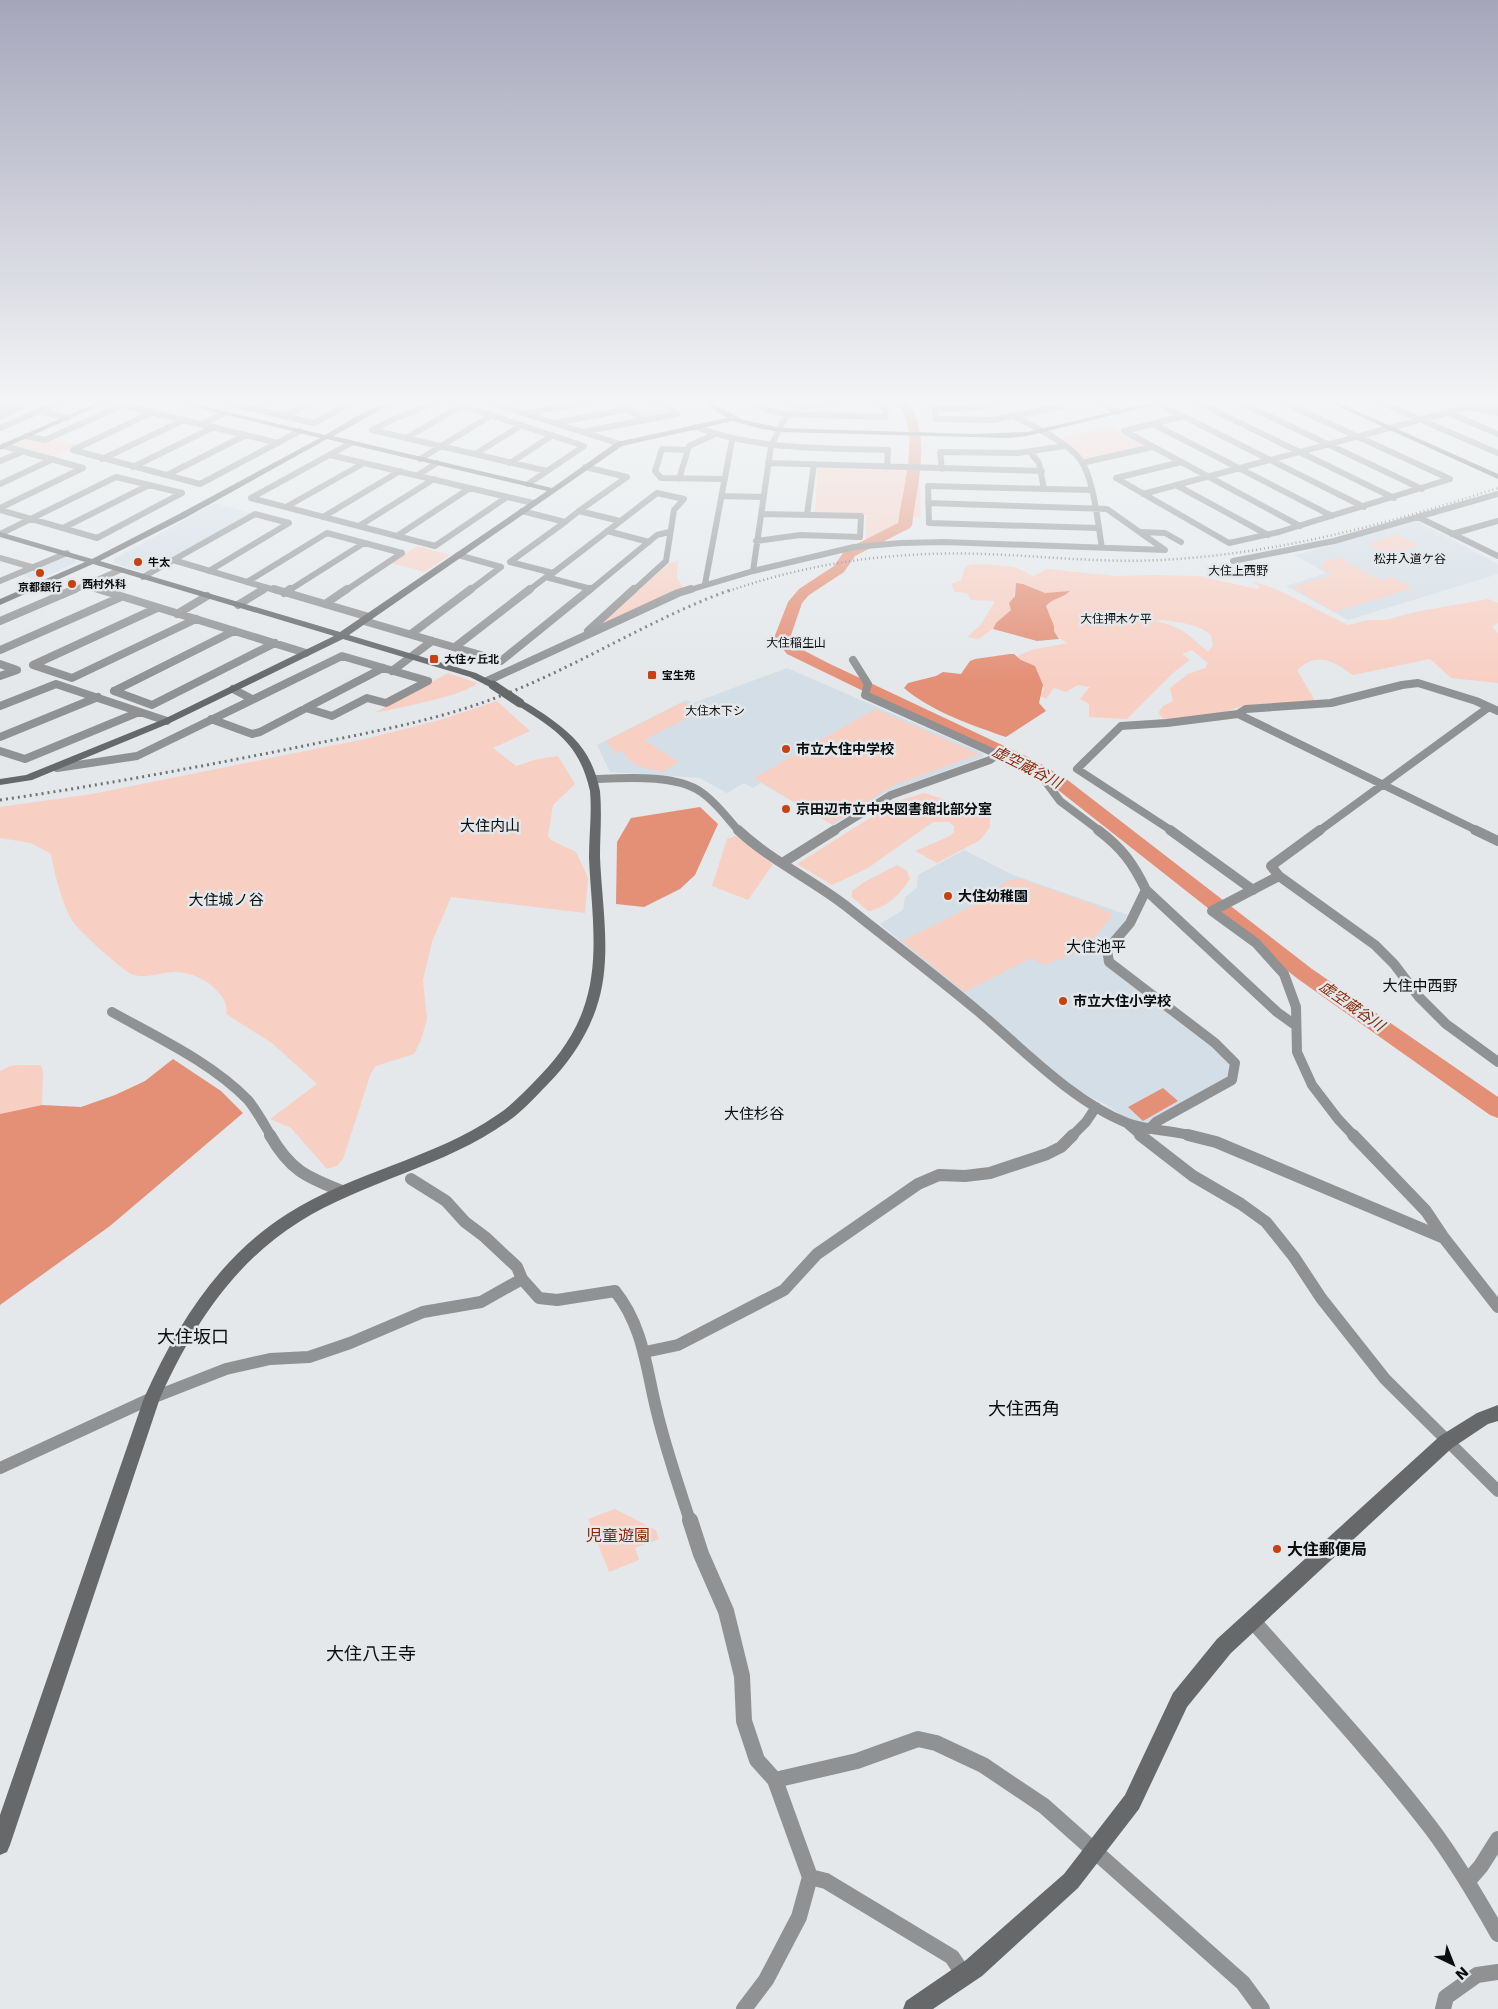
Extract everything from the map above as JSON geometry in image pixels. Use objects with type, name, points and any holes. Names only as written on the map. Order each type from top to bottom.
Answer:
[{"type":"street","points":[[0,509],[31,494]]},
{"type":"street","points":[[0,534],[80,494]]},
{"type":"street","points":[[63,528],[129,494]]},
{"type":"street","points":[[0,509],[28,519],[97,538],[181,494]]},
{"type":"street","points":[[0,602],[44,585],[94,562],[221,494]]},
{"type":"street","points":[[259,494],[251,498],[435,546],[507,497]]},
{"type":"street","points":[[286,507],[309,494]]},
{"type":"street","points":[[322,517],[361,494]]},
{"type":"street","points":[[359,526],[410,494]]},
{"type":"street","points":[[397,536],[461,494]]},
{"type":"street","points":[[494,494],[533,503]]},
{"type":"street","points":[[0,782],[28,778],[57,768],[167,721],[341,636],[547,494]]},
{"type":"street","points":[[603,494],[510,562],[553,573],[656,494]]},
{"type":"street","points":[[586,634],[590,627],[666,561],[669,532],[674,510],[684,500],[660,494]]},
{"type":"street","points":[[753,571],[763,494]]},
{"type":"street","points":[[807,515],[810,494]]},
{"type":"street","points":[[928,494],[929,523],[1098,528]]},
{"type":"street","points":[[1092,494],[1102,548]]},
{"type":"street","points":[[1143,494],[1228,543],[1250,540],[1407,494]]},
{"type":"street","points":[[1192,494],[1268,535]]},
{"type":"street","points":[[1241,494],[1300,526]]},
{"type":"street","points":[[1289,494],[1332,516]]},
{"type":"street","points":[[1338,494],[1364,507]]},
{"type":"street","points":[[1385,494],[1394,498]]},
{"type":"street","points":[[1234,561],[1279,555],[1326,544],[1498,494]]},
{"type":"street","points":[[705,584],[722,496],[763,497]]},
{"type":"street","points":[[490,683],[586,634],[678,593],[753,571],[846,549],[886,544],[944,542],[1165,550],[1106,509],[928,503]]},
{"type":"street","points":[[522,511],[564,522]]},
{"type":"street","points":[[579,511],[620,521]]},
{"type":"street","points":[[144,577],[255,514],[289,523],[209,571]]},
{"type":"street","points":[[756,541],[800,535],[860,537],[862,516],[762,514]]},
{"type":"street","points":[[1418,517],[1498,556]]},
{"type":"street","points":[[1452,534],[1498,521]]},
{"type":"street","points":[[607,531],[649,542]]},
{"type":"street","points":[[173,560],[325,604],[432,641],[501,661],[657,535],[669,532]]},
{"type":"street","points":[[1141,532],[1165,533],[1181,542]]},
{"type":"street","points":[[247,582],[327,533],[402,553],[325,604]]},
{"type":"street","points":[[0,534],[412,656],[490,683],[556,726],[576,743],[594,779],[597,815],[594,857],[599,969],[593,1000],[573,1045],[554,1071],[501,1120],[412,1165],[342,1191],[299,1214],[266,1237],[224,1277],[198,1311],[172,1352],[152,1398],[0,1845]]},
{"type":"street","points":[[284,592],[364,543]]},
{"type":"street","points":[[0,581],[35,568],[67,553]]},
{"type":"street","points":[[411,634],[501,567],[458,556]]},
{"type":"street","points":[[0,558],[35,568]]},
{"type":"street","points":[[0,621],[120,570]]},
{"type":"street","points":[[455,647],[546,578],[590,589]]},
{"type":"street","points":[[84,585],[306,653]]},
{"type":"street","points":[[238,605],[266,588]]},
{"type":"street","points":[[177,614],[207,596]]},
{"type":"street","points":[[0,650],[121,597]]},
{"type":"street","points":[[157,608],[33,665],[72,678],[196,619]]},
{"type":"street","points":[[234,631],[114,691],[152,705],[275,643]]},
{"type":"street","points":[[392,671],[432,641]]},
{"type":"street","points":[[57,768],[137,756],[342,656],[428,681],[386,703],[367,698],[332,716],[306,708]]},
{"type":"street","points":[[853,660],[868,684],[865,696],[997,756],[1019,764],[1043,778],[1060,801],[1117,844],[1132,864],[1146,890],[1277,1012],[1295,1025]]},
{"type":"street","points":[[0,664],[17,670],[0,676]]},
{"type":"street","points":[[211,719],[252,734],[260,732],[383,668]]},
{"type":"street","points":[[0,706],[56,684],[167,721]]},
{"type":"street","points":[[1253,890],[1176,834],[1077,769],[1078,766],[1121,726],[1167,723],[1238,714],[1246,709],[1331,703],[1402,685],[1426,684],[1498,711]]},
{"type":"street","points":[[233,688],[252,699]]},
{"type":"street","points":[[0,737],[98,697]]},
{"type":"street","points":[[1489,707],[1271,866],[1279,876],[1375,944],[1394,964],[1419,997],[1446,1024],[1498,1062]]},
{"type":"street","points":[[1,752],[25,759],[139,712]]},
{"type":"street","points":[[1238,714],[1498,841]]},
{"type":"street","points":[[784,862],[891,795],[997,756]]},
{"type":"street","points":[[594,779],[620,778],[672,782],[688,785],[710,799],[739,831],[758,847],[828,892],[967,1002],[1073,1092],[1096,1107],[1127,1123],[1149,1129],[1175,1131],[1216,1142],[1444,1238]]},
{"type":"street","points":[[1279,876],[1212,911],[1256,943],[1284,974],[1296,1007],[1297,1052],[1312,1085],[1338,1119],[1426,1211],[1444,1238],[1498,1307]]},
{"type":"street","points":[[1146,890],[1130,923],[1107,950],[1109,962],[1215,1043],[1235,1063],[1232,1080],[1156,1122],[1149,1129]]},
{"type":"street","points":[[112,1012],[181,1051],[242,1094],[261,1116],[284,1158],[308,1177],[342,1191]]},
{"type":"street","points":[[645,1352],[678,1345],[784,1290],[817,1254],[918,1184],[939,1176],[965,1176],[990,1173],[1047,1154],[1061,1147],[1086,1122],[1096,1107]]},
{"type":"street","points":[[1127,1123],[1193,1176],[1241,1204],[1266,1222],[1294,1257],[1321,1298],[1385,1379],[1446,1442],[1498,1491]]},
{"type":"street","points":[[411,1179],[446,1201],[466,1222],[485,1237],[516,1267],[522,1279],[539,1298],[557,1300],[615,1291],[626,1305],[645,1352],[656,1408],[672,1466],[701,1554],[726,1611],[742,1676],[744,1721],[757,1760],[775,1780],[810,1877],[799,1917],[766,1980],[744,2009]]},
{"type":"street","points":[[0,1468],[152,1398],[226,1368],[270,1359],[308,1357],[350,1343],[423,1312],[481,1302],[522,1279]]},
{"type":"street","points":[[914,2009],[964,1975],[1070,1881],[1132,1802],[1180,1700],[1224,1646],[1446,1442],[1482,1418],[1498,1413]]},
{"type":"street","points":[[1252,1620],[1362,1744],[1431,1828],[1468,1880],[1498,1934]]},
{"type":"street","points":[[775,1780],[857,1761],[918,1739],[936,1743],[983,1765],[1044,1806],[1096,1850],[1243,1983],[1262,2009]]},
{"type":"street","points":[[1468,1880],[1482,1866],[1498,1839]]},
{"type":"street","points":[[810,1877],[826,1881],[952,1957],[964,1975]]},
{"type":"street","points":[[1443,2009],[1446,1997],[1477,1975],[1498,1972]]},
{"type":"shaded area","points":[[215,503],[251,513],[148,571],[142,572],[114,563],[114,559]]},
{"type":"shaded area","points":[[1417,521],[1498,564],[1498,574],[1348,620],[1286,586],[1326,573],[1295,555]]},
{"type":"shaded area","points":[[67,557],[76,559],[75,563],[35,581],[23,574]]},
{"type":"shaded area","points":[[1016,583],[1045,593],[1070,591],[1046,606],[1054,626],[1054,631],[1059,639],[1037,641],[993,629],[996,623],[1011,610],[1009,603],[1015,596]]},
{"type":"shaded area","points":[[1014,654],[1021,660],[1035,666],[1043,685],[1039,703],[1046,711],[1006,737],[939,711],[904,688],[908,683],[936,676],[943,672],[961,674],[970,661],[975,659]]},
{"type":"shaded area","name":"市立大住中学校","points":[[787,668],[983,753],[984,757],[884,793],[833,825],[761,783],[753,788],[744,783],[727,793],[700,778],[610,772],[597,745],[686,700],[693,703]]},
{"type":"shaded area","points":[[700,807],[718,824],[695,875],[680,889],[644,907],[616,904],[617,842],[631,818]]},
{"type":"shaded area","name":"市立大住小学校","points":[[964,850],[1013,875],[1128,915],[1105,950],[1102,959],[1230,1061],[1229,1078],[1148,1125],[1131,1122],[1105,1104],[1076,1090],[880,924],[903,910],[905,897],[917,888],[918,875]]},
{"type":"shaded area","points":[[173,1059],[221,1091],[243,1113],[110,1226],[0,1305],[0,1114],[42,1105],[81,1107],[115,1095],[145,1081]]},
{"type":"shaded area","points":[[1163,1088],[1178,1101],[1143,1121],[1128,1107]]},
{"type":"green space","points":[[816,494],[920,494],[921,518],[897,516],[897,527],[866,539],[866,517],[880,516],[813,514],[811,512],[815,511]]},
{"type":"green space","points":[[1398,534],[1419,545],[1388,555],[1367,544]]},
{"type":"green space","points":[[417,546],[450,555],[424,572],[391,563]]},
{"type":"green space","points":[[1339,557],[1380,580],[1391,576],[1412,588],[1335,612],[1292,587],[1332,575],[1320,567],[1326,565],[1321,562]]},
{"type":"green space","points":[[678,561],[677,578],[684,588],[601,625],[598,624],[670,563]]},
{"type":"green space","points":[[986,564],[1015,567],[1033,576],[1047,569],[1115,576],[1199,576],[1257,589],[1260,587],[1252,581],[1276,589],[1348,625],[1368,620],[1387,620],[1415,612],[1488,599],[1498,603],[1498,623],[1492,627],[1498,633],[1498,683],[1451,678],[1430,659],[1353,675],[1332,662],[1319,660],[1305,664],[1297,670],[1315,701],[1242,706],[1222,713],[1166,721],[1158,713],[1163,706],[1173,701],[1170,688],[1188,674],[1205,668],[1208,663],[1192,650],[1182,654],[1190,660],[1173,673],[1127,719],[1089,717],[1089,704],[1080,699],[1090,687],[1078,685],[1066,692],[1054,688],[1046,699],[1040,696],[1044,689],[1043,685],[1028,663],[1021,661],[1018,656],[1031,650],[1068,643],[1058,637],[1046,606],[1051,600],[1064,596],[1045,593],[1017,583],[1011,610],[996,623],[993,629],[978,639],[967,637],[980,626],[995,601],[971,600],[967,593],[955,592],[951,584],[961,580],[966,567]],"holes":[[[1163,620],[1201,628],[1211,635],[1213,645],[1208,652],[1179,629],[1155,621]]]},
{"type":"green space","points":[[448,673],[477,683],[471,688],[445,697],[374,713]]},
{"type":"green space","points":[[497,701],[530,731],[493,748],[516,766],[538,759],[558,756],[575,784],[553,805],[548,836],[551,840],[576,852],[588,878],[585,913],[451,897],[432,942],[423,980],[427,1019],[421,1040],[414,1054],[376,1066],[371,1073],[343,1159],[337,1166],[327,1169],[291,1128],[270,1119],[317,1084],[272,1043],[226,1014],[226,1005],[223,999],[204,980],[177,972],[136,976],[118,965],[74,923],[66,908],[60,890],[51,854],[31,843],[0,838],[0,807],[92,794],[365,739],[440,720]]},
{"type":"green space","points":[[683,702],[699,712],[644,740],[679,762],[663,772],[639,766],[625,756],[623,750],[616,754],[606,741]]},
{"type":"green space","points":[[875,709],[979,754],[892,786],[831,824],[754,778]]},
{"type":"green space","points":[[924,793],[985,812],[990,817],[990,827],[980,840],[937,863],[915,851],[950,836],[954,832],[954,826],[949,822],[933,822],[868,868],[832,885],[797,864],[895,802]]},
{"type":"green space","points":[[736,836],[773,864],[748,900],[712,886],[727,839]]},
{"type":"green space","points":[[897,865],[907,871],[910,879],[902,890],[886,904],[868,911],[852,897],[852,891],[864,882]]},
{"type":"green space","points":[[1021,879],[1094,905],[1113,915],[1083,951],[1043,965],[1031,958],[965,992],[902,941],[996,894],[994,891],[1006,881]]},
{"type":"green space","points":[[41,1065],[43,1072],[42,1105],[0,1114],[0,1071],[10,1066]]},
{"type":"green space","name":"児童遊園","points":[[615,1509],[656,1530],[659,1539],[635,1548],[639,1560],[609,1572],[588,1519]]},
{"type":"waterway","name":"虚空蔵谷川","points":[[910,494],[905,525],[850,553],[839,569],[817,582],[795,602],[782,638],[793,651],[1028,764],[1059,782],[1305,974],[1498,1109]]},
{"type":"railway","points":[[729,591],[760,581],[823,566],[855,560],[919,554],[984,554],[1139,561],[1204,557],[1290,544],[1332,535],[1415,514],[1480,494]]},
{"type":"railway","points":[[0,800],[109,783],[217,763],[364,734],[414,723],[463,709],[518,689],[671,615],[733,589]]},
{"type":"place","name":"牛太","points":[[138,562]]},
{"type":"place","name":"京都銀行","points":[[40,573]]},
{"type":"place","name":"西村外科","points":[[72,584]]},
{"type":"place","name":"大住ヶ丘北","points":[[434,659]]},
{"type":"place","name":"宝生苑","points":[[652,675]]},
{"type":"place","name":"市立大住中学校","points":[[786,749]]},
{"type":"place","name":"京田辺市立中央図書館北部分室","points":[[786,809]]},
{"type":"place","name":"大住幼稚園","points":[[948,896]]},
{"type":"place","name":"市立大住小学校","points":[[1063,1001]]},
{"type":"place","name":"大住郵便局","points":[[1277,1549]]},
{"type":"district","name":"松井入道ケ谷","points":[[1410,559]]},
{"type":"district","name":"大住上西野","points":[[1238,571]]},
{"type":"district","name":"大住押木ケ平","points":[[1116,619]]},
{"type":"district","name":"大住稲生山","points":[[796,643]]},
{"type":"district","name":"大住木下シ","points":[[715,711]]},
{"type":"district","name":"大住内山","points":[[490,826]]},
{"type":"district","name":"大住城ノ谷","points":[[226,900]]},
{"type":"district","name":"大住池平","points":[[1096,947]]},
{"type":"district","name":"大住中西野","points":[[1420,986]]},
{"type":"district","name":"大住杉谷","points":[[754,1114]]},
{"type":"district","name":"大住坂口","points":[[193,1336]]},
{"type":"district","name":"大住西角","points":[[1024,1408]]},
{"type":"district","name":"大住八王寺","points":[[371,1653]]}]
